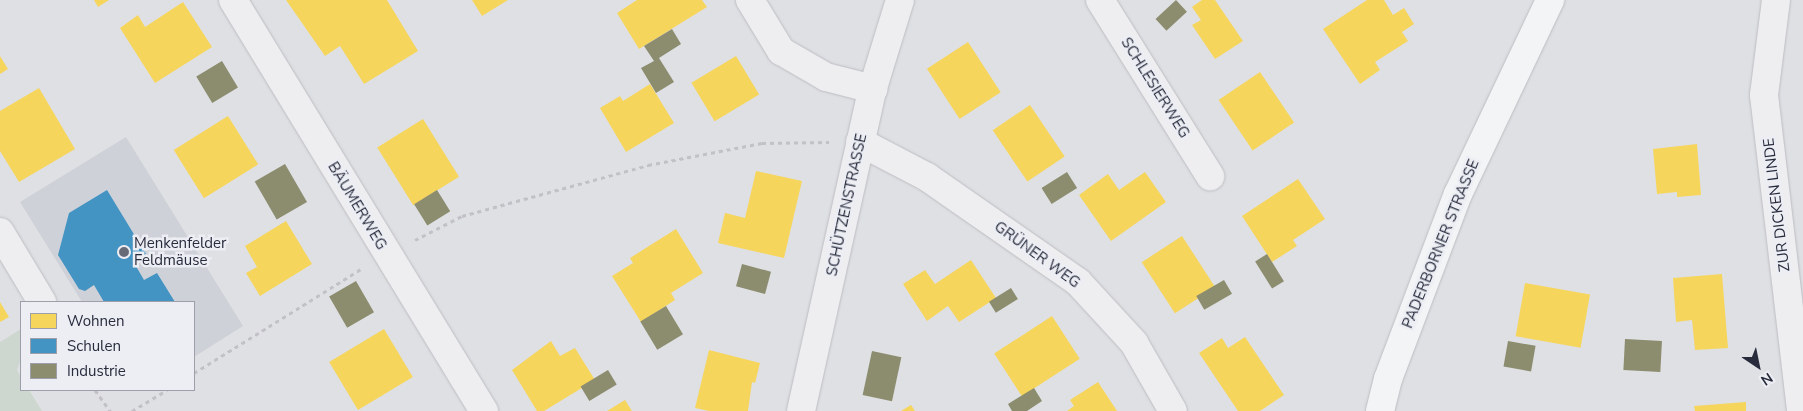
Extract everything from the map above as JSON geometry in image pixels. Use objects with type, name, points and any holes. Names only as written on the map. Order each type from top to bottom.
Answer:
[{"type":"main road","name":"PADERBORNER STRASSE","points":[[1380,411],[1388,379],[1458,194],[1550,0]]},
{"type":"street","name":"BÄUMERWEG","points":[[234,0],[386,254],[484,411]]},
{"type":"street","points":[[750,0],[781,51],[826,77],[874,89]]},
{"type":"street","name":"SCHÜTZENSTRASSE","points":[[801,411],[860,142],[900,0]]},
{"type":"street","name":"SCHLESIERWEG","points":[[1100,0],[1210,176]]},
{"type":"street","name":"ZUR DICKEN LINDE","points":[[1776,0],[1764,95],[1801,411]]},
{"type":"street","name":"GRÜNER WEG","points":[[860,142],[927,177],[1078,282],[1134,344],[1173,411]]},
{"type":"street","points":[[0,232],[41,301]]},
{"type":"path","points":[[195,372],[386,254],[462,216],[657,163],[762,143],[860,142]]},
{"type":"path","points":[[96,391],[110,411]]},
{"type":"path","points":[[132,411],[165,391]]},
{"type":"shaded area","name":"Menkenfelder Feldmäuse","points":[[126,137],[243,326],[195,356],[195,301],[81,301],[20,202]]},
{"type":"shaded area","points":[[20,330],[20,362],[17,370],[20,375],[20,391],[30,391],[42,411],[0,411],[0,342]]},
{"type":"building: Wohnen","points":[[94,0],[109,0],[98,7]]},
{"type":"building: Wohnen","points":[[286,0],[387,0],[418,51],[364,84],[340,46],[325,56]]},
{"type":"building: Wohnen","points":[[472,0],[508,0],[482,16]]},
{"type":"building: Wohnen","points":[[637,0],[702,0],[707,7],[639,49],[617,13]]},
{"type":"building: Wohnen","points":[[1202,0],[1215,0],[1243,41],[1215,59],[1192,25],[1201,20],[1192,7]]},
{"type":"building: Wohnen","points":[[1367,0],[1384,0],[1393,15],[1404,8],[1414,24],[1402,32],[1408,41],[1375,62],[1380,70],[1360,84],[1323,29]]},
{"type":"building: Wohnen","points":[[183,2],[212,47],[155,83],[120,28],[138,15],[145,27]]},
{"type":"building: Wohnen","points":[[968,42],[1001,92],[960,119],[927,69]]},
{"type":"building: Wohnen","points":[[0,56],[8,69],[0,74]]},
{"type":"building: Wohnen","points":[[736,56],[759,95],[715,121],[691,83]]},
{"type":"building: Wohnen","points":[[1260,72],[1294,123],[1253,151],[1219,100]]},
{"type":"building: Wohnen","points":[[650,84],[674,123],[626,152],[600,108],[620,96],[623,101]]},
{"type":"building: Wohnen","points":[[39,88],[75,149],[19,182],[0,151],[0,111]]},
{"type":"building: Wohnen","points":[[1030,105],[1065,156],[1027,182],[993,130]]},
{"type":"building: Wohnen","points":[[228,116],[258,164],[204,198],[174,150]]},
{"type":"building: Wohnen","points":[[423,119],[459,177],[413,205],[377,148]]},
{"type":"building: Wohnen","points":[[1697,144],[1701,195],[1677,197],[1677,192],[1657,194],[1653,149]]},
{"type":"building: Wohnen","points":[[756,171],[802,181],[784,258],[718,243],[725,213],[745,218]]},
{"type":"building: Wohnen","points":[[1145,172],[1166,202],[1111,241],[1079,195],[1108,174],[1119,190]]},
{"type":"building: Wohnen","points":[[1298,179],[1325,219],[1293,240],[1297,246],[1272,262],[1242,216]]},
{"type":"building: Wohnen","points":[[286,221],[312,264],[260,296],[246,273],[257,267],[245,246]]},
{"type":"building: Wohnen","points":[[676,229],[703,273],[671,293],[675,300],[641,322],[612,276],[633,263],[630,258]]},
{"type":"building: Wohnen","points":[[1182,236],[1215,287],[1175,313],[1142,262]]},
{"type":"building: Wohnen","points":[[971,260],[996,298],[959,322],[948,306],[927,321],[903,284],[925,270],[935,284]]},
{"type":"building: Wohnen","points":[[1722,274],[1728,348],[1695,350],[1692,320],[1676,322],[1673,278]]},
{"type":"building: Wohnen","points":[[1525,283],[1590,294],[1581,348],[1516,336]]},
{"type":"building: Wohnen","points":[[0,302],[9,317],[0,322]]},
{"type":"building: Wohnen","points":[[1052,316],[1080,359],[1022,396],[994,354]]},
{"type":"building: Wohnen","points":[[384,329],[413,377],[358,410],[329,362]]},
{"type":"building: Wohnen","points":[[1245,337],[1284,395],[1260,411],[1238,411],[1199,353],[1222,338],[1228,348]]},
{"type":"building: Wohnen","points":[[551,341],[560,356],[575,348],[595,380],[544,411],[537,411],[512,370]]},
{"type":"building: Wohnen","points":[[709,350],[760,363],[755,383],[752,382],[748,411],[709,411],[695,408]]},
{"type":"building: Wohnen","points":[[1098,382],[1117,411],[1067,411],[1074,406],[1070,400]]},
{"type":"building: Wohnen","points":[[625,400],[632,411],[607,411]]},
{"type":"building: Wohnen","points":[[1746,402],[1746,411],[1695,411],[1694,406]]},
{"type":"building: Wohnen","points":[[911,405],[915,411],[901,411]]},
{"type":"building: Schulen","points":[[107,190],[146,254],[133,261],[144,280],[157,273],[174,301],[103,301],[94,285],[85,291],[79,289],[58,255],[69,213]]},
{"type":"building: Industrie","points":[[1176,0],[1187,12],[1166,31],[1156,19]]},
{"type":"building: Industrie","points":[[672,29],[681,44],[659,58],[674,82],[656,93],[641,68],[654,61],[644,46]]},
{"type":"building: Industrie","points":[[222,61],[238,88],[212,103],[196,76]]},
{"type":"building: Industrie","points":[[285,164],[307,202],[277,220],[255,182]]},
{"type":"building: Industrie","points":[[1067,172],[1077,188],[1052,204],[1042,188]]},
{"type":"building: Industrie","points":[[437,190],[450,211],[427,226],[414,204]]},
{"type":"building: Industrie","points":[[1267,254],[1284,281],[1272,289],[1255,261]]},
{"type":"building: Industrie","points":[[742,264],[771,272],[765,294],[736,286]]},
{"type":"building: Industrie","points":[[1224,280],[1232,294],[1204,310],[1196,296]]},
{"type":"building: Industrie","points":[[356,281],[374,312],[347,328],[329,296]]},
{"type":"building: Industrie","points":[[1011,288],[1018,299],[996,313],[989,302]]},
{"type":"building: Industrie","points":[[666,306],[683,334],[657,350],[640,321]]},
{"type":"building: Industrie","points":[[1625,339],[1662,341],[1660,372],[1623,370]]},
{"type":"building: Industrie","points":[[1508,341],[1536,346],[1531,371],[1503,367]]},
{"type":"building: Industrie","points":[[872,351],[901,357],[892,401],[863,395]]},
{"type":"building: Industrie","points":[[608,370],[617,385],[589,401],[581,386]]},
{"type":"building: Industrie","points":[[1034,388],[1042,401],[1027,411],[1012,411],[1008,404]]},
{"type":"place","name":"Menkenfelder Feldmäuse","points":[[124,252]]}]
